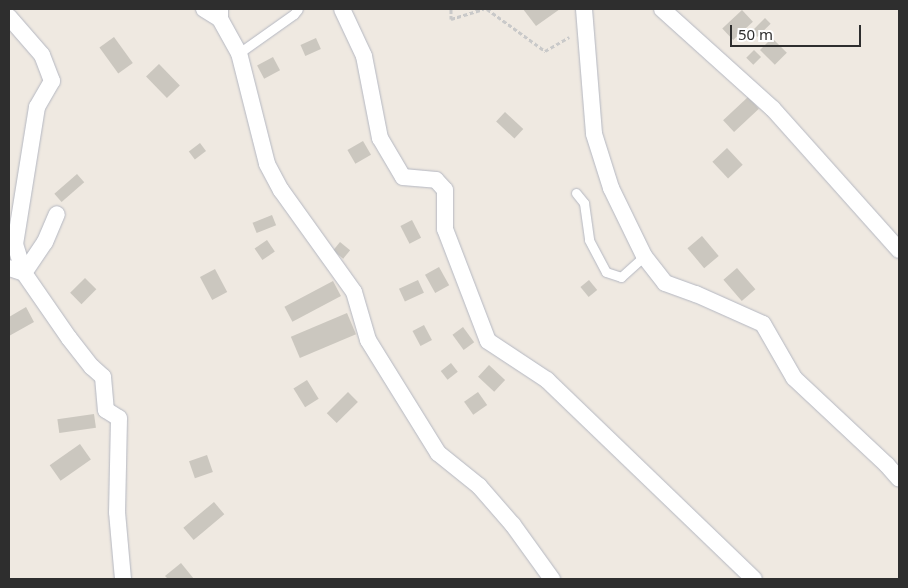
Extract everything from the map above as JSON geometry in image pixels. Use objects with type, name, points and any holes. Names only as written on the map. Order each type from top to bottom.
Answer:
[{"type":"street","points":[[204,9],[223,12],[239,53],[266,164],[280,190],[354,292],[368,340],[438,453],[479,486],[514,525],[552,579]]},
{"type":"street","points":[[342,9],[364,56],[380,138],[403,177],[436,180],[445,190],[445,229],[488,341],[547,380],[754,579]]},
{"type":"street","points":[[584,9],[594,134],[611,188],[644,256],[665,283],[696,294],[763,324],[794,378],[899,478]]},
{"type":"street","points":[[662,9],[773,109],[899,250]]},
{"type":"street","points":[[9,16],[42,55],[52,81],[37,108],[15,244],[16,270],[92,367],[104,377],[106,410],[119,418],[117,512],[123,579]]},
{"type":"street","points":[[16,270],[45,242],[57,214]]},
{"type":"lane","points":[[239,53],[294,14],[298,9]]},
{"type":"lane","points":[[576,193],[584,203],[589,240],[606,272],[621,277],[644,256]]},
{"type":"path","points":[[451,9],[451,20],[483,9]]},
{"type":"path","points":[[487,9],[545,51],[585,28]]},
{"type":"building","points":[[523,9],[560,9],[536,26]]},
{"type":"building","points":[[742,10],[753,22],[733,40],[722,28]]},
{"type":"building","points":[[765,18],[771,24],[757,37],[752,31]]},
{"type":"building","points":[[114,37],[133,63],[118,73],[99,48]]},
{"type":"building","points":[[316,38],[321,49],[305,56],[300,45]]},
{"type":"building","points":[[772,38],[787,53],[775,65],[760,50]]},
{"type":"building","points":[[754,50],[761,57],[753,65],[746,58]]},
{"type":"building","points":[[273,57],[280,70],[264,79],[257,65]]},
{"type":"building","points":[[159,64],[180,86],[167,98],[146,77]]},
{"type":"building","points":[[748,97],[759,109],[734,132],[723,120]]},
{"type":"building","points":[[505,112],[523,129],[514,139],[496,122]]},
{"type":"building","points":[[363,141],[371,155],[355,164],[347,150]]},
{"type":"building","points":[[200,143],[206,151],[195,159],[189,151]]},
{"type":"building","points":[[727,148],[743,165],[728,178],[712,162]]},
{"type":"building","points":[[77,174],[84,182],[62,202],[54,194]]},
{"type":"building","points":[[272,215],[276,225],[257,233],[253,223]]},
{"type":"building","points":[[412,220],[421,238],[409,244],[400,226]]},
{"type":"building","points":[[702,236],[719,256],[704,268],[687,248]]},
{"type":"building","points":[[267,240],[275,252],[262,260],[255,248]]},
{"type":"building","points":[[340,242],[350,250],[343,259],[333,251]]},
{"type":"building","points":[[439,267],[449,285],[435,293],[425,275]]},
{"type":"building","points":[[737,268],[755,289],[742,301],[723,280]]},
{"type":"building","points":[[215,269],[227,292],[212,300],[200,277]]},
{"type":"building","points":[[85,278],[96,289],[81,304],[70,293]]},
{"type":"building","points":[[418,280],[424,293],[405,302],[399,289]]},
{"type":"building","points":[[589,280],[597,290],[589,297],[580,287]]},
{"type":"building","points":[[333,281],[341,296],[292,322],[284,307]]},
{"type":"building","points":[[26,307],[34,322],[9,336],[9,317]]},
{"type":"building","points":[[347,313],[356,334],[300,358],[291,337]]},
{"type":"building","points":[[424,325],[432,340],[421,346],[413,331]]},
{"type":"building","points":[[463,327],[474,342],[464,350],[452,335]]},
{"type":"building","points":[[451,363],[458,372],[448,380],[441,371]]},
{"type":"building","points":[[489,365],[505,380],[494,392],[478,377]]},
{"type":"building","points":[[307,380],[319,399],[305,407],[293,388]]},
{"type":"building","points":[[348,392],[358,402],[337,423],[327,413]]},
{"type":"building","points":[[478,392],[487,405],[473,415],[464,402]]},
{"type":"building","points":[[94,414],[96,428],[59,433],[57,419]]},
{"type":"building","points":[[80,444],[91,460],[61,481],[50,465]]},
{"type":"building","points":[[207,455],[213,472],[195,478],[189,461]]},
{"type":"building","points":[[214,502],[224,514],[194,540],[183,528]]},
{"type":"building","points":[[181,563],[194,579],[168,579],[165,576]]}]
